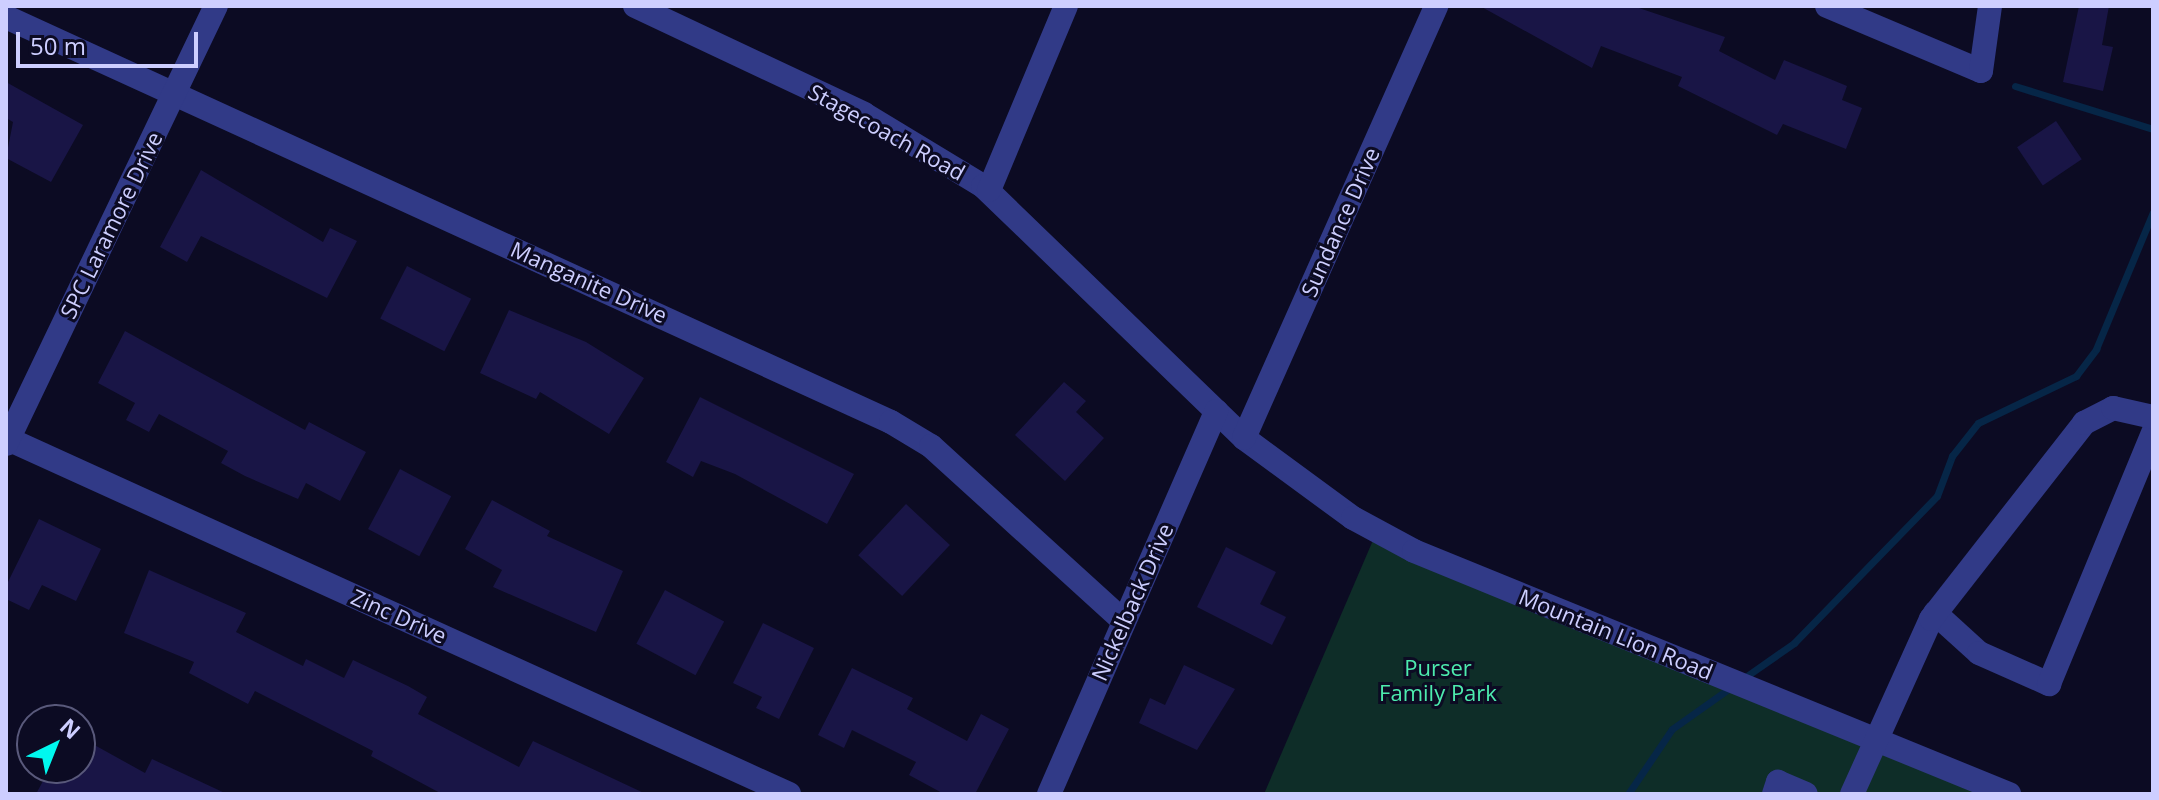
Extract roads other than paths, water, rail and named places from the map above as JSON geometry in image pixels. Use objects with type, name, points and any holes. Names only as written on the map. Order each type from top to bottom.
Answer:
[{"type":"street","name":"SPC Laramore Drive","points":[[7,441],[216,6]]},
{"type":"street","name":"Stagecoach Road","points":[[635,6],[864,114],[989,190],[1244,438]]},
{"type":"street","points":[[989,190],[1066,6]]},
{"type":"street","name":"Sundance Drive","points":[[1244,438],[1436,6]]},
{"type":"street","points":[[1827,6],[1981,71],[1990,6]]},
{"type":"street","name":"Manganite Drive","points":[[6,17],[891,422],[931,446],[1123,621]]},
{"type":"street","points":[[1852,794],[1935,613],[2084,423],[2113,408],[2153,417]]},
{"type":"street","name":"Nickelback Drive","points":[[1049,794],[1216,411]]},
{"type":"street","points":[[1935,613],[1979,653],[2049,684],[2153,433]]},
{"type":"street","name":"Mountain Lion Road","points":[[1244,438],[1340,510],[1414,551],[2009,794]]},
{"type":"street","name":"Zinc Drive","points":[[7,441],[789,794]]},
{"type":"street","points":[[1774,794],[1778,782],[1806,794]]},
{"type":"waterway","points":[[2015,86],[2153,129]]},
{"type":"waterway","points":[[1741,680],[1794,643],[1937,496],[1952,456],[1978,423],[2076,376],[2096,349],[2153,212]]},
{"type":"waterway","points":[[1628,794],[1672,729],[1731,687]]},
{"type":"park label","name":"Purser Family Park","points":[[1438,680]]}]
